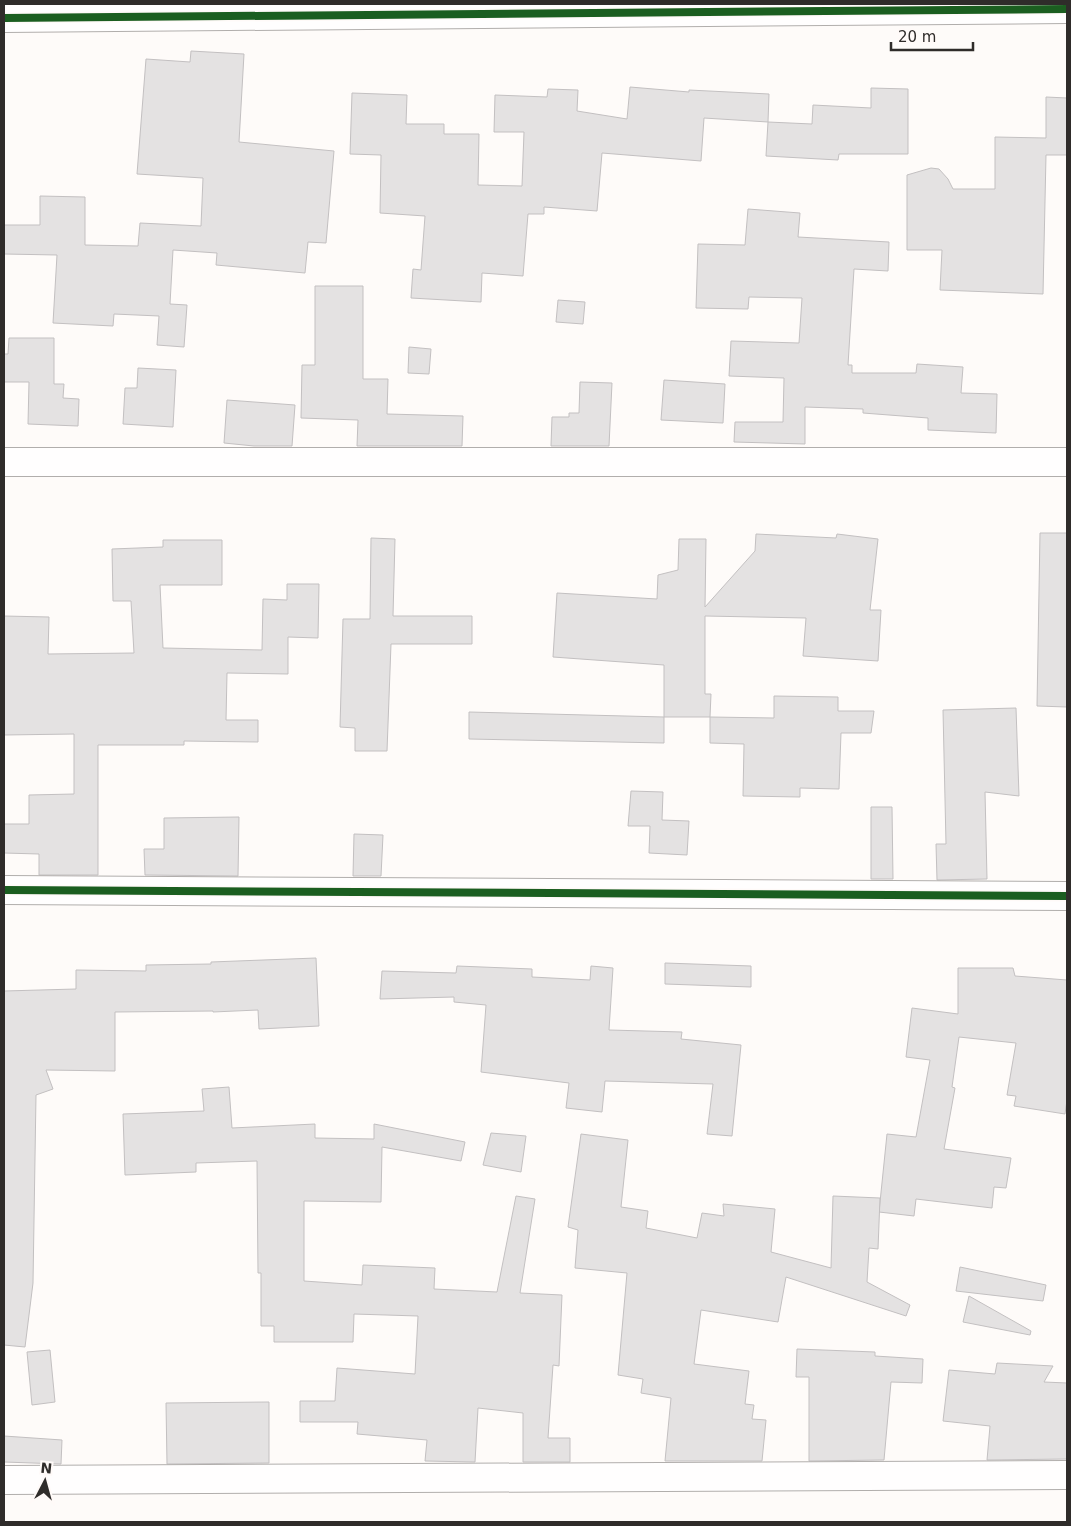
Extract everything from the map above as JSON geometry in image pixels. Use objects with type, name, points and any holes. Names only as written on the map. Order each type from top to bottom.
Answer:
[{"type":"street","points":[[4,18],[766,7],[1067,9]]},
{"type":"street","points":[[4,462],[1067,462]]},
{"type":"street","points":[[4,890],[1067,896]]},
{"type":"street","points":[[4,1480],[1067,1474]]},
{"type":"building","points":[[191,51],[244,54],[239,142],[334,151],[326,243],[308,242],[305,273],[216,265],[217,253],[173,250],[170,304],[187,305],[184,347],[157,345],[159,316],[114,314],[113,326],[53,323],[57,255],[4,254],[4,225],[40,225],[40,196],[85,197],[85,245],[138,246],[140,223],[201,226],[203,178],[137,174],[146,59],[190,62]]},
{"type":"building","points":[[630,87],[689,92],[689,90],[769,94],[768,122],[704,118],[701,161],[602,153],[597,211],[544,207],[544,214],[528,214],[523,276],[482,273],[481,302],[411,298],[413,269],[421,270],[425,216],[380,213],[381,155],[350,154],[352,93],[407,95],[406,124],[444,124],[444,134],[479,134],[478,185],[522,186],[524,132],[494,132],[495,95],[547,97],[548,89],[578,90],[577,111],[627,119]]},
{"type":"building","points":[[871,88],[908,89],[908,154],[839,154],[838,160],[766,156],[768,122],[812,124],[813,105],[871,108]]},
{"type":"building","points":[[1046,97],[1067,98],[1067,155],[1046,155],[1043,294],[940,290],[942,250],[907,250],[907,175],[931,168],[939,169],[948,179],[953,189],[995,189],[995,137],[1046,138]]},
{"type":"building","points":[[748,209],[800,213],[798,237],[889,242],[888,271],[854,269],[848,365],[852,365],[852,373],[916,373],[917,364],[963,367],[961,393],[997,394],[996,433],[928,430],[928,418],[863,413],[863,409],[805,407],[805,444],[734,442],[735,422],[783,422],[784,378],[729,376],[731,341],[799,343],[802,298],[749,297],[748,309],[696,308],[698,244],[745,245]]},
{"type":"building","points":[[315,286],[363,286],[363,379],[388,379],[387,414],[463,416],[462,446],[357,446],[358,420],[301,418],[302,365],[315,365]]},
{"type":"building","points":[[558,300],[585,302],[583,324],[556,322]]},
{"type":"building","points":[[9,338],[54,338],[54,384],[64,384],[63,398],[79,399],[78,426],[28,424],[29,382],[4,382],[4,354],[8,354]]},
{"type":"building","points":[[409,347],[431,349],[429,374],[408,373]]},
{"type":"building","points":[[138,368],[176,370],[173,427],[123,424],[125,388],[137,388]]},
{"type":"building","points":[[664,380],[725,384],[723,423],[661,420]]},
{"type":"building","points":[[580,382],[612,383],[609,446],[551,446],[552,417],[569,417],[569,413],[579,413]]},
{"type":"building","points":[[227,400],[295,405],[292,446],[254,446],[224,443]]},
{"type":"building","points":[[1040,533],[1067,533],[1067,707],[1037,706]]},
{"type":"building","points":[[756,534],[836,538],[837,534],[878,539],[870,610],[881,610],[878,661],[803,656],[806,618],[705,616],[705,694],[711,694],[710,717],[664,717],[664,665],[553,657],[557,593],[657,599],[658,575],[678,570],[679,539],[706,539],[705,607],[755,551]]},
{"type":"building","points":[[371,538],[395,539],[393,616],[472,616],[472,644],[391,644],[387,751],[355,751],[355,728],[340,727],[343,619],[370,619]]},
{"type":"building","points":[[163,540],[222,540],[222,585],[160,585],[163,648],[262,650],[263,599],[287,600],[287,584],[319,584],[318,638],[288,637],[288,674],[227,673],[226,720],[258,720],[258,742],[184,741],[184,745],[98,745],[98,875],[39,875],[39,854],[4,853],[4,824],[29,824],[29,795],[74,794],[74,734],[4,735],[4,616],[49,617],[48,654],[134,653],[131,601],[113,601],[112,549],[163,547]]},
{"type":"building","points":[[774,696],[838,697],[838,711],[874,711],[871,733],[841,733],[839,789],[800,788],[800,797],[743,796],[744,744],[710,743],[710,717],[774,718]]},
{"type":"building","points":[[1016,708],[1019,796],[985,792],[987,879],[937,880],[936,844],[946,844],[943,710]]},
{"type":"building","points":[[469,712],[664,717],[664,743],[469,739]]},
{"type":"building","points":[[631,791],[663,792],[662,820],[689,821],[687,855],[649,853],[650,826],[628,826]]},
{"type":"building","points":[[871,807],[892,807],[893,879],[871,879]]},
{"type":"building","points":[[239,817],[238,876],[145,875],[144,849],[164,849],[164,818]]},
{"type":"building","points":[[354,834],[383,835],[381,876],[353,876]]},
{"type":"building","points":[[316,958],[319,1026],[259,1029],[258,1010],[115,1012],[115,1071],[46,1070],[53,1089],[36,1095],[33,1283],[25,1347],[4,1345],[4,991],[76,989],[76,970],[146,971],[146,965],[211,964],[211,962]]},
{"type":"building","points":[[665,963],[751,966],[751,987],[665,984]]},
{"type":"building","points":[[457,966],[532,969],[532,977],[590,980],[591,966],[613,968],[609,1030],[682,1032],[681,1039],[741,1045],[732,1136],[707,1134],[713,1084],[605,1081],[602,1112],[566,1108],[569,1083],[481,1072],[486,1005],[454,1002],[454,997],[380,999],[382,971],[456,973]]},
{"type":"building","points":[[958,968],[1013,968],[1015,976],[1067,980],[1067,1100],[1065,1114],[1014,1106],[1016,1096],[1007,1095],[1016,1043],[959,1037],[952,1087],[955,1088],[944,1149],[1011,1158],[1006,1188],[994,1187],[992,1208],[916,1199],[914,1216],[879,1212],[887,1134],[916,1137],[930,1060],[906,1057],[912,1008],[958,1014]]},
{"type":"building","points":[[229,1087],[232,1128],[315,1124],[315,1138],[374,1139],[374,1124],[465,1142],[461,1161],[382,1147],[381,1202],[304,1201],[304,1281],[362,1285],[363,1265],[435,1268],[434,1289],[497,1292],[516,1196],[535,1199],[520,1293],[562,1295],[559,1366],[553,1365],[548,1438],[570,1438],[570,1462],[523,1462],[523,1413],[478,1408],[475,1462],[425,1461],[427,1440],[357,1434],[358,1422],[300,1422],[300,1401],[335,1401],[337,1368],[415,1374],[418,1316],[354,1314],[353,1342],[274,1342],[274,1326],[261,1326],[261,1273],[258,1273],[257,1161],[196,1163],[196,1172],[125,1175],[123,1114],[204,1111],[202,1089]]},
{"type":"building","points":[[491,1133],[526,1136],[521,1172],[483,1165]]},
{"type":"building","points":[[581,1134],[628,1140],[621,1207],[648,1211],[646,1228],[697,1238],[702,1213],[724,1216],[723,1204],[775,1209],[771,1252],[831,1268],[833,1196],[880,1198],[878,1249],[869,1248],[867,1282],[910,1305],[906,1316],[786,1277],[778,1322],[701,1310],[694,1364],[749,1371],[745,1404],[754,1405],[752,1419],[766,1420],[762,1461],[665,1461],[671,1398],[641,1393],[643,1379],[618,1375],[627,1273],[575,1268],[578,1230],[568,1227]]},
{"type":"building","points":[[960,1267],[1046,1285],[1043,1301],[956,1291]]},
{"type":"building","points":[[969,1296],[1031,1331],[1030,1335],[963,1322]]},
{"type":"building","points":[[797,1349],[875,1352],[875,1356],[923,1359],[922,1383],[891,1382],[884,1460],[809,1461],[809,1377],[796,1377]]},
{"type":"building","points":[[50,1350],[55,1402],[32,1405],[27,1352]]},
{"type":"building","points":[[997,1363],[1053,1366],[1044,1382],[1067,1383],[1067,1459],[987,1460],[990,1426],[943,1421],[949,1370],[995,1374]]},
{"type":"building","points":[[269,1402],[269,1463],[167,1464],[166,1403]]},
{"type":"building","points":[[4,1436],[62,1440],[61,1464],[4,1462]]},
{"type":"cycle path","points":[[4,18],[1067,9]]},
{"type":"cycle path","points":[[4,890],[1067,896]]}]
